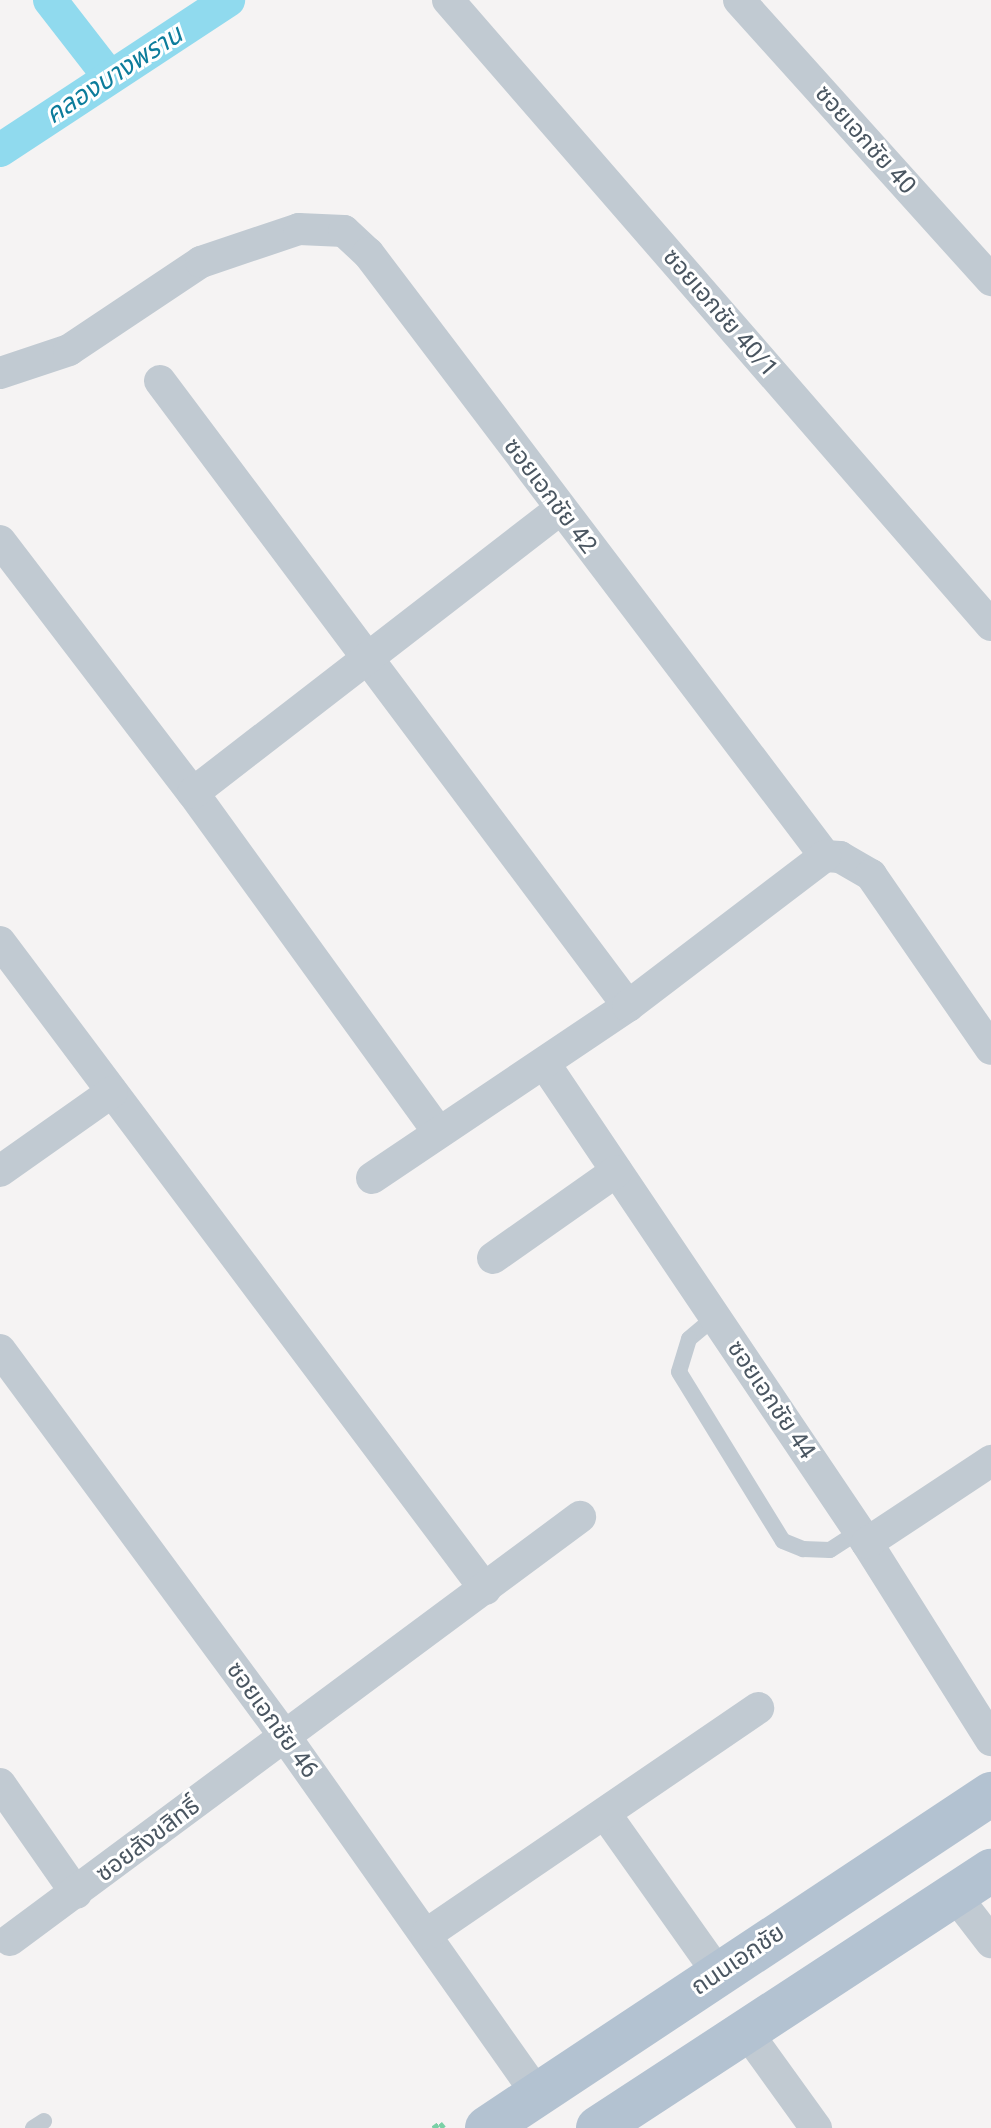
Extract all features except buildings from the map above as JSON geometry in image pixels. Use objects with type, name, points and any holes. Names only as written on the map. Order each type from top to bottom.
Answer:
[{"type":"main road","name":"ถนนเอกชัย","points":[[487,2128],[991,1794]]},
{"type":"main road","points":[[598,2128],[991,1871]]},
{"type":"street","name":"ซอยเอกชัย 40/1","points":[[448,0],[991,625]]},
{"type":"street","name":"ซอยเอกชัย 40","points":[[739,0],[991,280]]},
{"type":"street","name":"ซอยเอกชัย 42","points":[[0,373],[69,350],[201,262],[299,229],[344,231],[368,253],[559,510],[825,856]]},
{"type":"street","points":[[160,381],[628,1006]]},
{"type":"street","points":[[193,793],[559,510]]},
{"type":"street","points":[[0,541],[193,793],[438,1131]]},
{"type":"street","points":[[372,1178],[628,1006],[825,856],[840,857],[871,875],[991,1049]]},
{"type":"street","points":[[0,942],[485,1589]]},
{"type":"street","name":"ซอยเอกชัย 44","points":[[544,1063],[863,1537],[991,1740]]},
{"type":"street","points":[[0,1171],[112,1092]]},
{"type":"street","points":[[493,1258],[617,1171]]},
{"type":"street","name":"ซอยเอกชัย 46","points":[[0,1350],[286,1738],[538,2095]]},
{"type":"street","points":[[863,1537],[991,1461]]},
{"type":"street","name":"ซอยสังขสิทธิ์","points":[[10,1940],[580,1517]]},
{"type":"street","points":[[427,1934],[606,1815],[758,1708]]},
{"type":"street","points":[[0,1784],[76,1893]]},
{"type":"street","points":[[606,1815],[718,1973]]},
{"type":"street","points":[[954,1894],[991,1942]]},
{"type":"street","points":[[746,2031],[816,2128]]},
{"type":"lane","points":[[715,1317],[689,1339],[679,1372],[783,1541],[803,1549],[830,1550],[863,1537]]},
{"type":"path","points":[[433,2128],[442,2125]]},
{"type":"waterway","points":[[50,0],[109,76]]},
{"type":"waterway","name":"คลองบางพราน","points":[[0,150],[228,0]]}]
